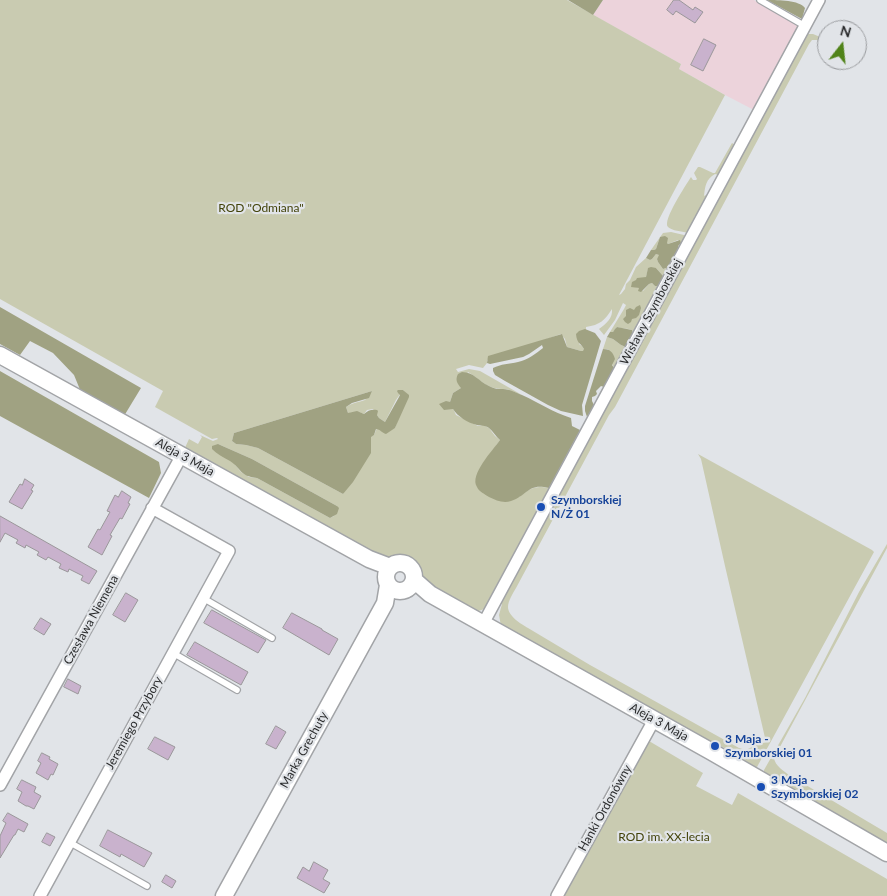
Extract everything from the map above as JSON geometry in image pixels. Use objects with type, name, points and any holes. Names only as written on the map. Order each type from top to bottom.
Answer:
[{"type":"street","name":"Wisławy Szymborskiej","points":[[483,624],[819,0]]},
{"type":"street","name":"Aleja 3 Maja","points":[[0,355],[369,560],[398,581],[430,594],[887,853]]},
{"type":"street","name":"Czesława Niemena","points":[[0,785],[182,455]]},
{"type":"street","name":"Jeremiego Przybory","points":[[40,896],[229,551],[152,508]]},
{"type":"street","name":"Marka Grechuty","points":[[224,896],[398,581]]},
{"type":"street","name":"Hanki Ordonówny","points":[[557,896],[654,720]]},
{"type":"lane","points":[[760,0],[805,26]]},
{"type":"lane","points":[[203,598],[272,638]]},
{"type":"lane","points":[[172,654],[237,690]]},
{"type":"lane","points":[[69,842],[147,886]]},
{"type":"shaded area","points":[[603,0],[754,0],[798,26],[754,110],[679,69],[681,64],[593,15]]},
{"type":"green space","name":"ROD \"Odmiana\"","points":[[0,0],[567,0],[681,64],[679,69],[725,95],[619,295],[625,289],[636,267],[646,258],[650,260],[656,254],[660,255],[657,259],[663,269],[669,267],[664,277],[656,268],[648,269],[646,277],[636,287],[643,291],[652,283],[658,286],[633,333],[630,329],[617,327],[613,332],[610,332],[626,305],[623,303],[615,320],[604,335],[599,329],[610,318],[612,309],[602,321],[586,327],[579,344],[584,351],[567,347],[565,339],[561,334],[487,360],[483,368],[469,365],[456,369],[458,372],[469,369],[480,371],[522,395],[507,389],[491,387],[468,372],[461,388],[453,393],[450,402],[456,415],[478,426],[483,425],[489,428],[500,440],[478,472],[519,497],[533,488],[549,488],[488,604],[484,609],[476,612],[422,584],[184,450],[189,439],[198,444],[202,437],[200,435],[213,441],[218,439],[212,439],[155,407],[163,391],[0,299]],"holes":[[[403,390],[407,394],[395,428],[380,430],[377,428],[374,435],[371,436],[343,494],[258,448],[236,444],[232,441],[234,433],[372,391],[365,400],[346,407],[348,413],[357,412],[364,414],[367,410],[373,409],[379,418],[385,422]],[[218,444],[252,459],[337,506],[334,516],[330,518],[257,478],[249,477],[241,472]]]},
{"type":"green space","points":[[568,0],[603,0],[593,15]]},
{"type":"green space","points":[[767,0],[788,1],[802,5],[805,8],[802,19]]},
{"type":"green space","points":[[813,34],[817,36],[817,40],[812,40],[809,44],[512,595],[508,607],[512,617],[525,626],[590,665],[739,748],[746,750],[766,742],[701,459],[698,454],[872,550],[874,552],[755,769],[735,760],[737,755],[715,741],[713,743],[501,626],[499,615],[502,604],[499,603],[806,36]]},
{"type":"green space","points":[[732,143],[735,145],[718,175],[712,176],[706,183],[704,196],[708,194],[687,233],[668,227],[668,218],[680,195],[691,177],[693,180],[697,179],[694,173],[698,167],[715,173]]},
{"type":"green space","points":[[671,232],[684,235],[685,237],[679,249],[678,246],[681,243],[678,240],[668,244],[660,237],[663,233]]},
{"type":"green space","points":[[665,236],[668,238],[668,244],[680,240],[681,243],[669,267],[663,269],[657,259],[659,255],[656,254],[650,260],[646,258],[651,250],[656,249],[660,237]]},
{"type":"green space","points":[[660,237],[656,249],[651,250]]},
{"type":"green space","points":[[648,268],[656,268],[664,277],[658,286],[652,283],[649,284],[641,292],[638,291],[639,288],[631,287],[632,282],[637,278],[646,277]]},
{"type":"green space","points":[[640,305],[639,315],[628,324],[625,322],[623,319],[626,316],[626,310],[630,308],[634,310]]},
{"type":"green space","points":[[0,307],[141,388],[124,416],[81,392],[74,375],[53,353],[30,341],[20,355],[0,344]]},
{"type":"green space","points":[[617,327],[632,330],[633,333],[626,347],[607,337]]},
{"type":"green space","points":[[585,329],[595,333],[601,341],[582,405],[583,416],[561,411],[548,405],[495,375],[493,368],[525,360],[543,348],[542,345],[523,357],[487,363],[488,356],[562,334],[567,347],[583,351],[584,349],[578,341],[576,334]]},
{"type":"green space","points":[[607,337],[626,347],[614,368],[608,349],[603,349]]},
{"type":"green space","points":[[603,349],[611,351],[613,354],[615,359],[612,365],[614,368],[604,387],[601,386],[596,391],[597,394],[592,397],[594,405],[587,417],[585,406]]},
{"type":"green space","points":[[0,371],[159,462],[161,473],[149,498],[0,416]]},
{"type":"green space","points":[[462,372],[473,375],[491,387],[513,391],[571,418],[572,426],[580,430],[549,488],[532,488],[517,499],[505,502],[489,497],[478,489],[475,482],[479,469],[500,440],[488,427],[470,423],[460,417],[453,409],[444,410],[439,404],[446,401],[450,402],[453,393],[461,388],[457,378],[458,374]]},
{"type":"green space","points":[[398,390],[403,390],[409,397],[395,428],[386,434],[376,429],[371,437],[371,453],[343,494],[258,448],[236,444],[232,441],[234,433],[372,391],[369,398],[352,403],[346,407],[348,413],[357,411],[364,414],[370,410],[377,410],[379,418],[385,422],[400,395]]},
{"type":"green space","points":[[218,444],[252,459],[337,506],[339,508],[337,514],[330,518],[257,478],[247,476],[234,464],[212,449],[212,446]]},
{"type":"green space","points":[[887,544],[887,548],[774,758],[778,766],[789,775],[887,833],[887,847],[764,774],[764,770],[805,698],[859,592]]},
{"type":"green space","name":"ROD im. XX-lecia","points":[[649,741],[703,773],[696,786],[732,805],[738,793],[887,879],[887,896],[564,896]]},
{"type":"building","points":[[674,0],[679,0],[693,10],[695,7],[703,12],[695,23],[676,11],[673,15],[667,10]]},
{"type":"building","points":[[704,39],[716,45],[703,71],[691,65]]},
{"type":"building","points":[[25,479],[34,485],[31,490],[33,491],[22,509],[9,502]]},
{"type":"building","points":[[122,491],[131,497],[128,503],[130,504],[110,535],[112,536],[102,555],[88,547],[110,512],[107,511],[115,495],[118,497]]},
{"type":"building","points":[[0,516],[97,571],[89,584],[81,580],[83,576],[69,569],[68,572],[59,568],[61,564],[48,557],[46,560],[37,555],[39,552],[26,545],[25,548],[16,543],[18,540],[5,533],[0,542]]},
{"type":"building","points":[[126,593],[138,600],[125,622],[113,615]]},
{"type":"building","points":[[212,610],[266,640],[258,653],[204,623]]},
{"type":"building","points":[[292,613],[338,639],[329,655],[283,628]]},
{"type":"building","points":[[41,618],[51,624],[44,635],[34,629]]},
{"type":"building","points":[[195,642],[248,672],[241,685],[187,655]]},
{"type":"building","points":[[68,679],[81,686],[78,694],[64,687]]},
{"type":"building","points":[[276,726],[286,732],[276,749],[266,744]]},
{"type":"building","points":[[155,737],[175,747],[168,760],[148,749]]},
{"type":"building","points":[[42,753],[58,764],[53,775],[51,774],[48,780],[36,773],[41,763],[38,761]]},
{"type":"building","points":[[22,780],[36,787],[34,792],[41,796],[34,809],[18,801],[22,792],[17,789]]},
{"type":"building","points":[[8,813],[28,824],[24,832],[18,829],[0,858],[0,836],[6,823],[3,821]]},
{"type":"building","points":[[108,830],[152,853],[144,867],[121,854],[120,857],[100,846]]},
{"type":"building","points":[[47,833],[55,837],[50,846],[42,842]]},
{"type":"building","points":[[314,862],[328,870],[323,879],[330,883],[324,893],[297,878],[303,867],[309,871]]},
{"type":"building","points":[[166,875],[176,881],[172,888],[162,882]]},
{"type":"place","name":"Szymborskiej N/Ż 01","points":[[541,507]]},
{"type":"place","name":"3 Maja - Szymborskiej 01","points":[[715,746]]},
{"type":"place","name":"3 Maja - Szymborskiej 02","points":[[761,787]]}]
